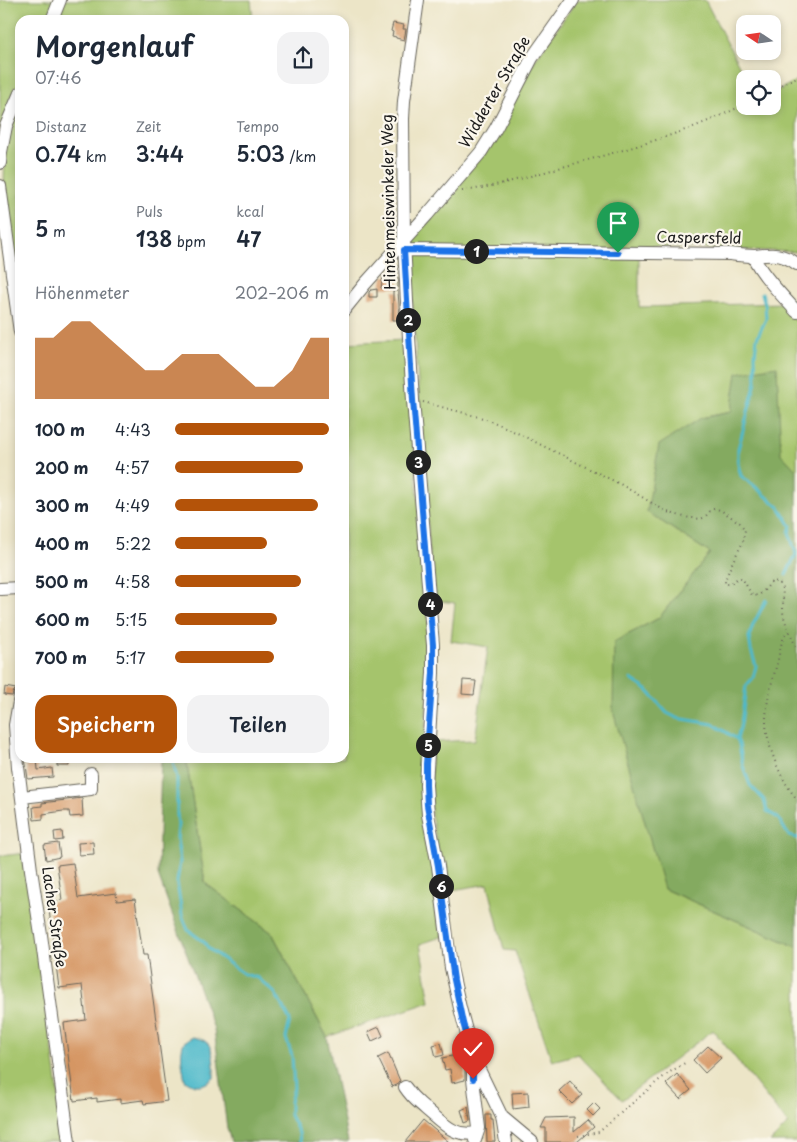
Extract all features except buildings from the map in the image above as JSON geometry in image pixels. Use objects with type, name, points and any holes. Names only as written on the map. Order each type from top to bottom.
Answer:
[{"type":"street","points":[[54,15],[60,0]]},
{"type":"street","name":"Hintenmeiswinkeler Weg","points":[[418,0],[404,101],[404,246],[413,400],[433,655],[426,764],[426,800],[454,980],[463,1023],[473,1057],[502,1117],[506,1142]]},
{"type":"street","name":"Widderter Straße","points":[[349,304],[365,284],[404,246],[475,160],[488,142],[532,58],[573,0]]},
{"type":"street","points":[[0,163],[0,152],[6,126],[15,105]]},
{"type":"street","points":[[0,186],[15,296]]},
{"type":"street","name":"Caspersfeld","points":[[404,246],[753,256],[764,254],[780,255],[797,264]]},
{"type":"street","name":"Caspersfeld","points":[[753,256],[762,271],[797,312]]},
{"type":"street","points":[[0,589],[15,588]]},
{"type":"street","name":"Lacher Straße","points":[[18,763],[31,870],[69,1142]]},
{"type":"street","points":[[22,797],[91,789],[91,774]]},
{"type":"street","points":[[406,1087],[413,1099],[447,1128],[476,1138],[479,1124],[473,1079],[473,1057]]},
{"type":"street","points":[[502,1117],[532,1142]]},
{"type":"path","points":[[781,85],[797,77]]},
{"type":"path","points":[[447,192],[477,188],[522,178],[668,136],[704,123],[736,108]]},
{"type":"path","points":[[413,400],[483,418],[501,425],[620,484],[667,512],[698,519],[705,517],[712,509],[722,511],[742,525],[745,532],[743,542],[733,561],[725,584],[730,584],[738,578],[742,578],[752,595],[758,596],[771,582],[779,583],[782,590],[784,615],[797,649]]},
{"type":"path","points":[[789,632],[782,643],[768,701],[766,722],[777,766],[786,785],[797,799]]},
{"type":"path","points":[[578,1136],[599,1132],[664,1076],[685,1063]]},
{"type":"green space","points":[[0,0],[56,0],[49,15],[15,15],[15,94],[0,129]]},
{"type":"green space","points":[[64,0],[251,0],[252,15],[58,15]]},
{"type":"green space","points":[[577,0],[705,0],[741,70],[736,70],[736,115],[781,115],[781,89],[797,80],[797,252],[639,246],[639,307],[783,303],[797,318],[797,472],[731,412],[701,418],[647,512],[710,553],[659,618],[614,642],[664,889],[797,947],[797,1142],[770,1142],[788,1124],[713,1030],[622,1100],[578,1054],[552,1061],[515,951],[504,950],[488,884],[446,891],[431,814],[431,742],[475,740],[488,647],[451,641],[455,603],[433,600],[409,251],[411,239],[485,152],[535,60]]},
{"type":"green space","points":[[15,117],[15,266],[4,184],[5,149]]},
{"type":"green space","points":[[405,340],[430,642],[422,788],[444,936],[420,944],[430,1002],[327,1037],[272,933],[205,883],[187,763],[349,763],[349,343]]},
{"type":"green space","points":[[777,366],[781,454],[797,471],[797,947],[664,889],[613,711],[614,642],[659,618],[710,553],[647,512],[659,445],[701,418],[731,412],[737,373]]},
{"type":"green space","points":[[161,763],[187,763],[205,883],[272,933],[327,1037],[348,1142],[231,1142],[227,1128],[214,1029],[158,875]]},
{"type":"green space","points":[[26,853],[65,1142],[0,1142],[0,856]]},
{"type":"water","points":[[193,1037],[208,1044],[213,1058],[214,1078],[200,1085],[185,1080],[182,1066],[184,1042]]},
{"type":"waterway","points":[[762,293],[766,319],[757,338],[755,355],[756,382],[738,449],[738,464],[741,476],[779,507],[791,526],[789,532],[796,554],[786,575]]},
{"type":"waterway","points":[[766,600],[749,637],[756,666],[753,678],[746,686],[737,739],[743,766],[750,785],[764,800],[767,811],[778,818],[789,836],[797,838]]},
{"type":"waterway","points":[[631,679],[647,690],[667,713],[677,718],[713,724],[737,739]]},
{"type":"waterway","points":[[173,763],[177,778],[177,839],[180,862],[177,882],[182,915],[188,930],[204,942],[209,949],[244,974],[258,978],[275,993],[290,1020],[286,1038],[292,1056],[294,1088],[290,1102],[290,1115],[299,1133],[300,1142]]},
{"type":"route","points":[[473,1079],[473,1057],[463,1023],[451,968],[438,866],[426,795],[433,645],[413,400],[404,250],[618,253]]}]
